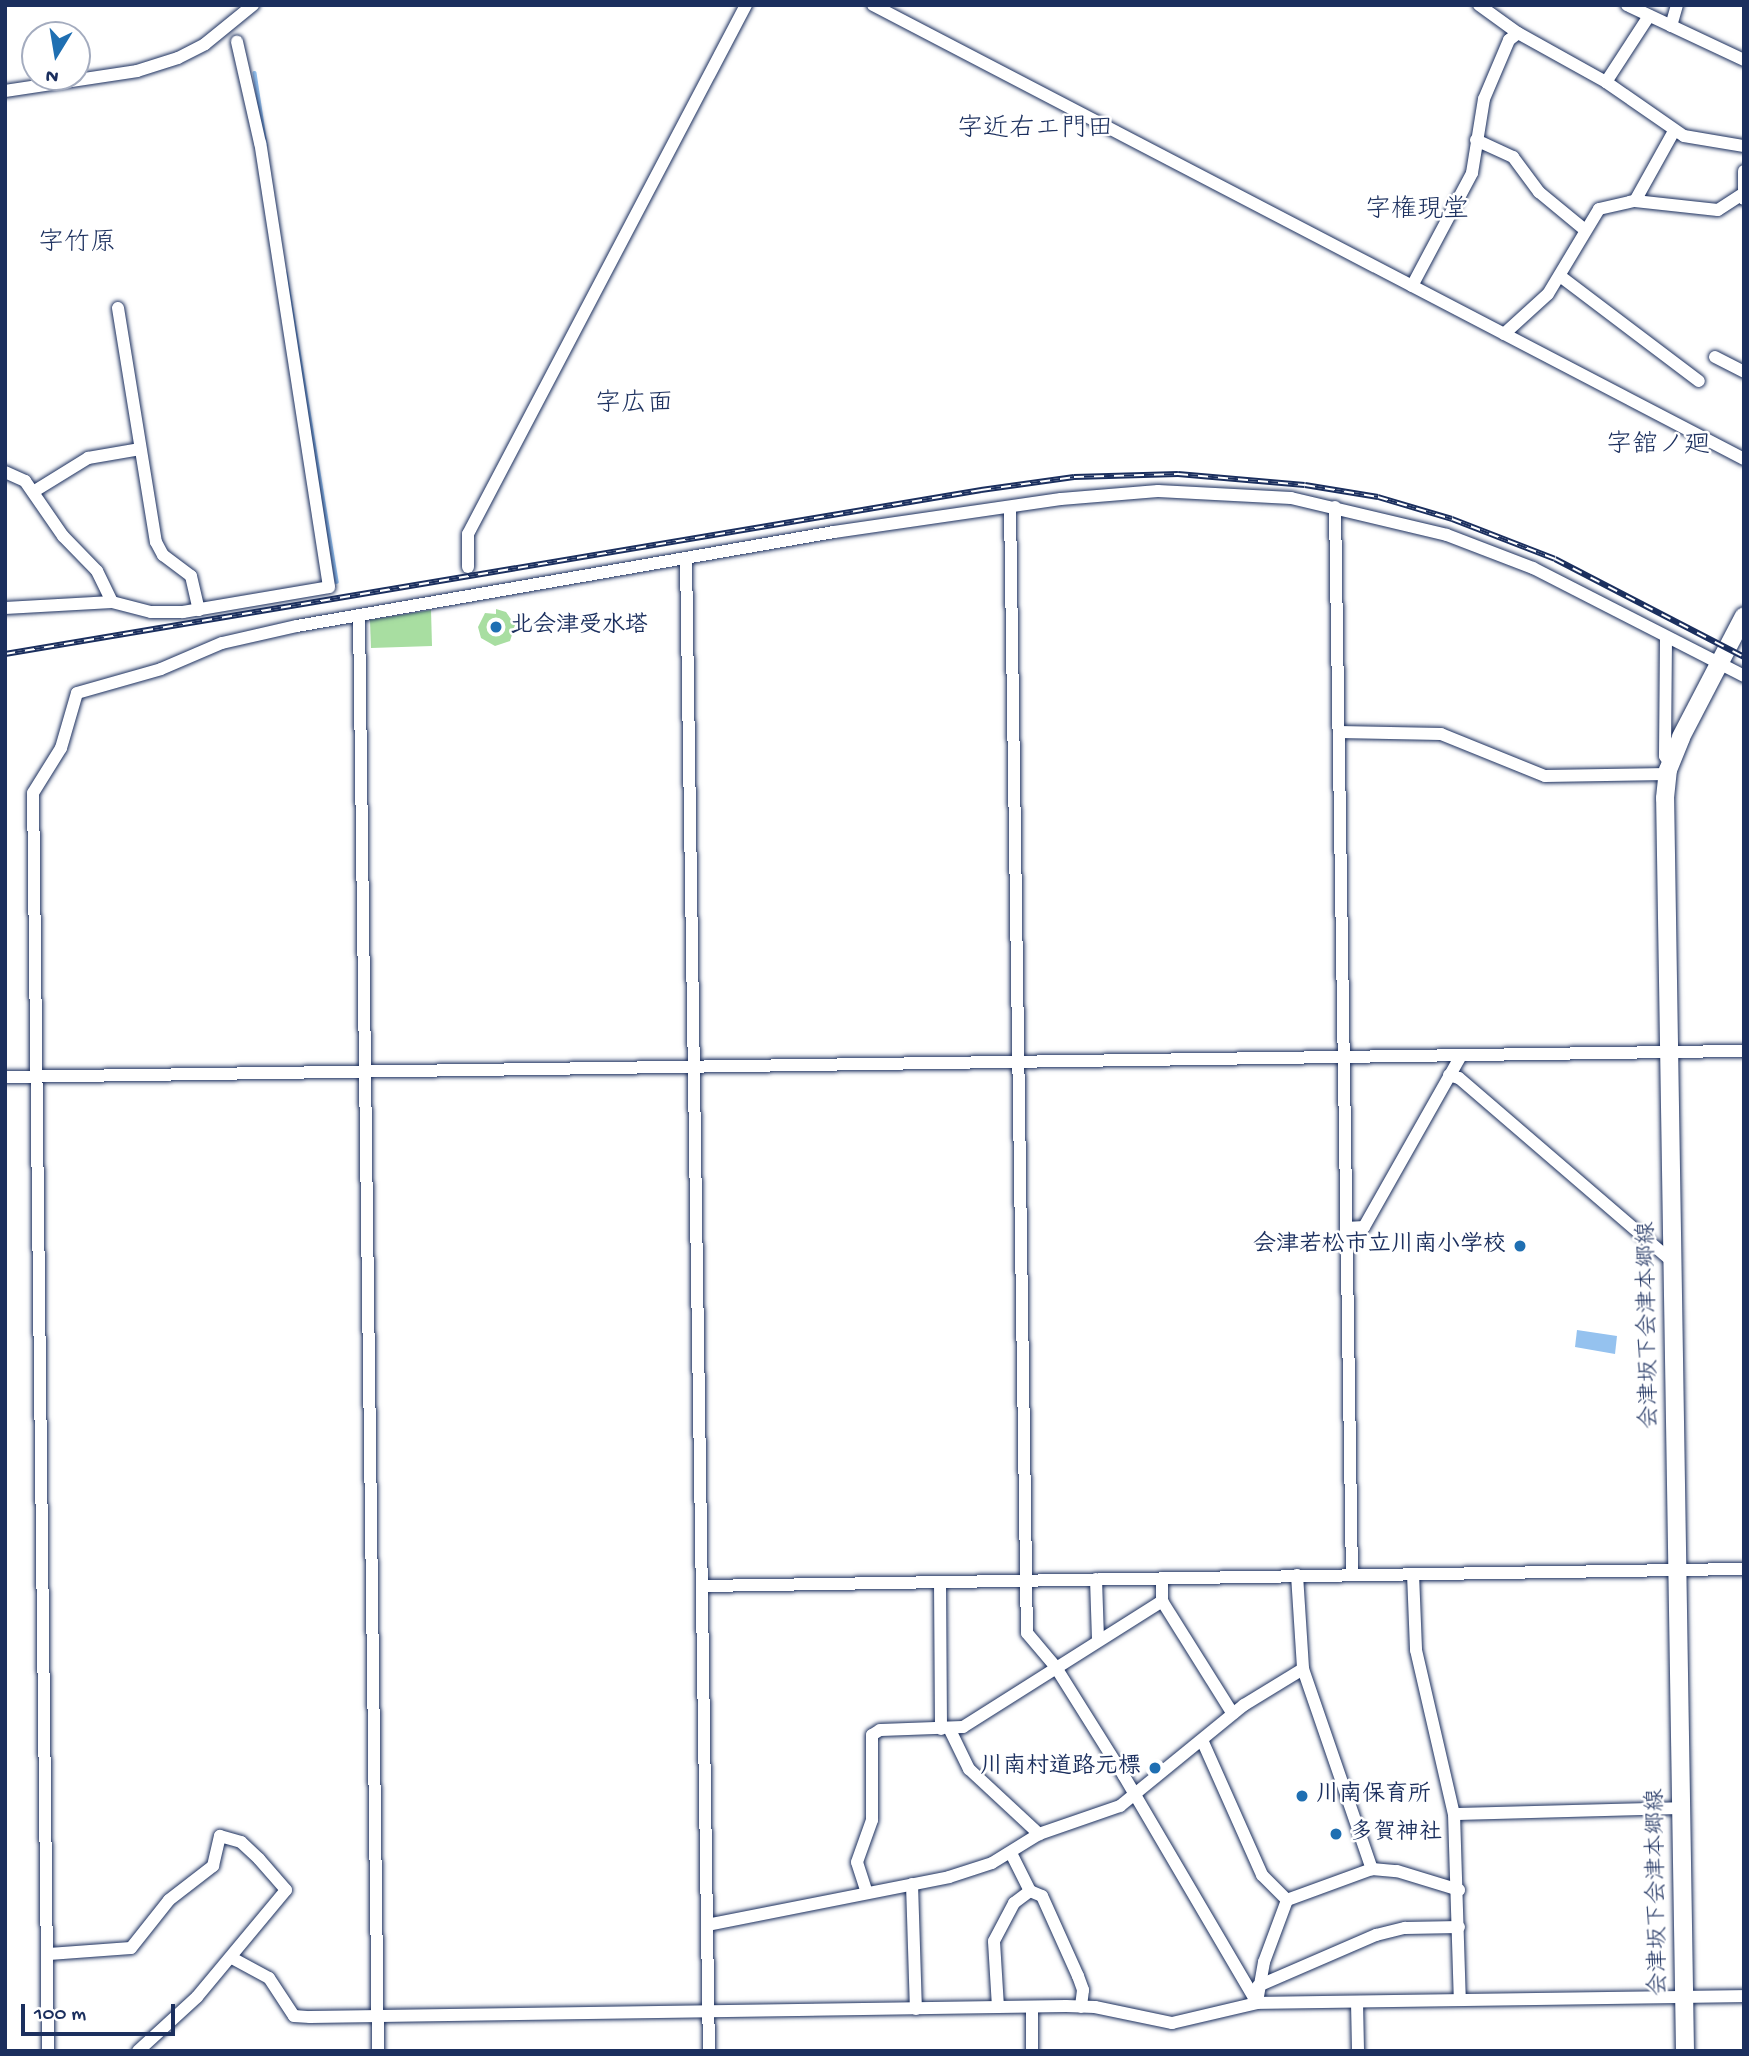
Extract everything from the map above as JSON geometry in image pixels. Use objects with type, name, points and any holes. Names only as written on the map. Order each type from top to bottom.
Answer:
[{"type":"main road","name":"会津坂下会津本郷線","points":[[1685,2051],[1670,1052],[1669,769],[1744,616]]},
{"type":"street","points":[[5,91],[157,65],[200,47],[253,5]]},
{"type":"street","points":[[468,567],[468,534],[746,5]]},
{"type":"street","points":[[873,5],[1744,459]]},
{"type":"street","points":[[1479,5],[1518,33],[1606,82],[1674,131],[1744,146]]},
{"type":"street","points":[[1627,5],[1744,60]]},
{"type":"street","points":[[1671,26],[1677,5]]},
{"type":"street","points":[[1606,82],[1649,16]]},
{"type":"street","points":[[1412,286],[1467,184],[1484,99],[1509,40],[1518,33]]},
{"type":"street","points":[[5,608],[112,602],[151,612],[200,610],[329,587],[260,143],[237,41]]},
{"type":"street","points":[[1635,201],[1674,131]]},
{"type":"street","points":[[1476,140],[1513,157],[1539,192],[1585,230]]},
{"type":"street","points":[[1504,334],[1560,276],[1599,209],[1635,201],[1718,210],[1742,197],[1744,171]]},
{"type":"street","points":[[1560,276],[1699,381]]},
{"type":"street","points":[[118,308],[156,542],[163,555],[191,576],[200,610]]},
{"type":"street","points":[[1715,357],[1744,372]]},
{"type":"street","points":[[33,492],[88,458],[140,449]]},
{"type":"street","points":[[5,472],[25,481],[63,536],[97,571],[112,602]]},
{"type":"street","points":[[48,2051],[49,1954],[33,793],[61,748],[77,693],[162,669],[222,643],[359,615],[686,558],[1010,507],[1158,491],[1240,493],[1400,521],[1506,557],[1744,676]]},
{"type":"street","points":[[1010,507],[1027,1633],[1055,1666],[1135,1794],[1257,2003]]},
{"type":"street","points":[[1335,508],[1352,1574]]},
{"type":"street","points":[[686,558],[709,2051]]},
{"type":"street","points":[[359,615],[378,2051]]},
{"type":"street","points":[[1339,732],[1441,734],[1545,776],[1669,769],[1665,756],[1666,638]]},
{"type":"street","points":[[5,1077],[1744,1051]]},
{"type":"street","points":[[1346,1228],[1364,1227],[1460,1056]]},
{"type":"street","points":[[1449,1075],[1459,1078],[1674,1263]]},
{"type":"street","points":[[703,1586],[1744,1569]]},
{"type":"street","points":[[1413,1574],[1416,1650],[1454,1814],[1459,1890],[1460,2000]]},
{"type":"street","points":[[1297,1575],[1303,1669],[1372,1869]]},
{"type":"street","points":[[1162,1578],[1162,1601],[1233,1714]]},
{"type":"street","points":[[1096,1579],[1098,1640]]},
{"type":"street","points":[[940,1581],[945,1729],[969,1769],[1039,1834]]},
{"type":"street","points":[[866,1890],[857,1862],[872,1820],[872,1735],[880,1730],[963,1727],[1055,1666],[1162,1601]]},
{"type":"street","points":[[707,1925],[866,1890],[949,1877],[1011,1853],[1039,1834],[1108,1811],[1135,1794],[1233,1714],[1303,1669]]},
{"type":"street","points":[[1202,1740],[1262,1875],[1287,1900]]},
{"type":"street","points":[[1454,1814],[1682,1808]]},
{"type":"street","points":[[49,1954],[131,1948],[169,1900],[213,1866],[220,1836],[241,1842],[286,1890],[232,1958],[138,2051]]},
{"type":"street","points":[[1011,1853],[1030,1891],[1042,1896],[1083,1990],[1081,2007]]},
{"type":"street","points":[[1257,2003],[1258,1986],[1272,1933],[1287,1900],[1372,1869],[1397,1871],[1459,1890]]},
{"type":"street","points":[[912,1884],[916,2009]]},
{"type":"street","points":[[999,2007],[994,1941],[1014,1903],[1030,1891]]},
{"type":"street","points":[[1258,1986],[1376,1935],[1405,1928],[1459,1927]]},
{"type":"street","points":[[232,1958],[269,1978],[294,2016],[1081,2007],[1172,2023],[1257,2003],[1744,1996]]},
{"type":"street","points":[[1357,2002],[1358,2051]]},
{"type":"street","points":[[1032,2007],[1032,2051]]},
{"type":"green space","name":"北会津受水塔","points":[[496,609],[506,612],[515,625],[510,641],[495,646],[481,638],[478,627],[485,613],[496,614]]},
{"type":"green space","points":[[431,610],[432,646],[371,648],[370,620]]},
{"type":"water","points":[[1577,1330],[1617,1336],[1615,1354],[1575,1347]]},
{"type":"waterway","points":[[255,73],[266,145]]},
{"type":"waterway","points":[[286,273],[337,582]]},
{"type":"railway","points":[[5,654],[981,490],[1074,477],[1178,474],[1305,485],[1378,497],[1452,519],[1555,559],[1744,657]]},
{"type":"place","name":"北会津受水塔","points":[[496,627]]},
{"type":"place","name":"会津若松市立川南小学校","points":[[1520,1246]]},
{"type":"place","name":"川南村道路元標","points":[[1155,1768]]},
{"type":"place","name":"川南保育所","points":[[1302,1796]]},
{"type":"place","name":"多賀神社","points":[[1336,1834]]},
{"type":"district","name":"字近右エ門田","points":[[1035,131]]},
{"type":"district","name":"字権現堂","points":[[1417,212]]},
{"type":"district","name":"字竹原","points":[[77,245]]},
{"type":"district","name":"字広面","points":[[634,406]]},
{"type":"district","name":"字舘ノ廻","points":[[1658,447]]}]
